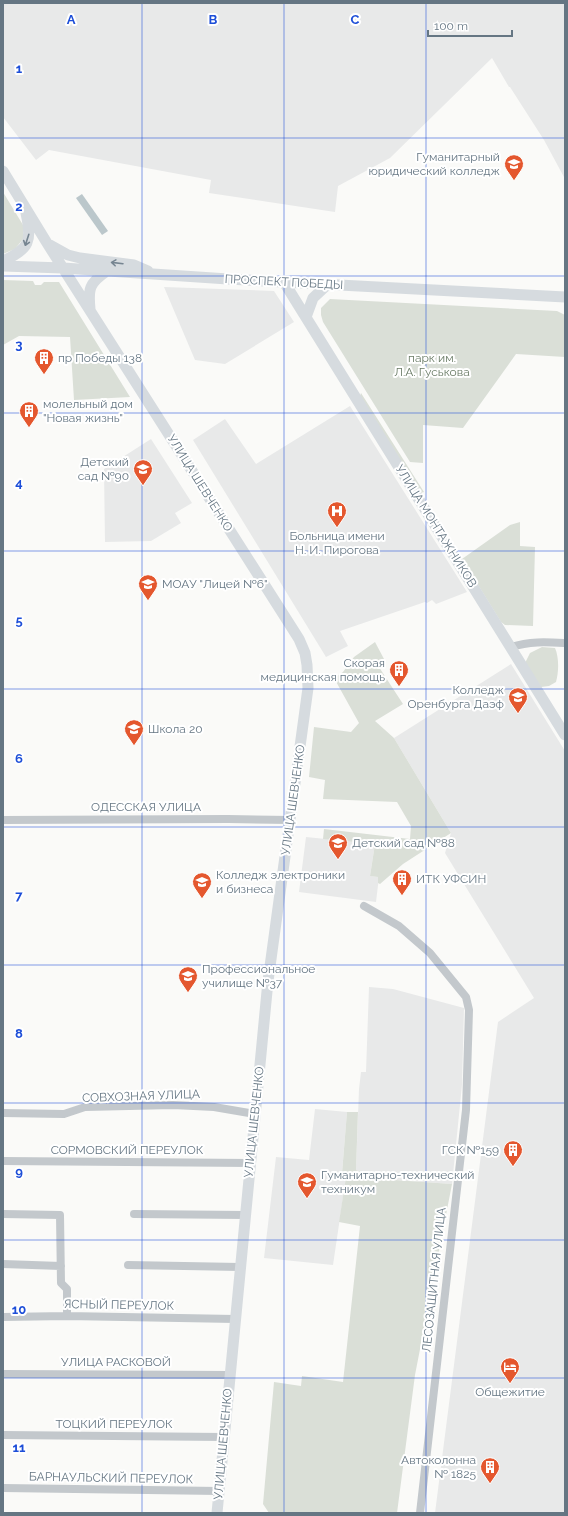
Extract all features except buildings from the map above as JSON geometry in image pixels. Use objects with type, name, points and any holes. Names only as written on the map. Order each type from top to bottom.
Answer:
[{"type":"main road","name":"УЛИЦА ШЕВЧЕНКО","points":[[3,172],[90,312],[302,644],[307,665],[308,688],[301,750],[273,940],[250,1163],[217,1513]]},
{"type":"main road","points":[[3,262],[21,251],[28,241],[30,234],[25,207]]},
{"type":"main road","points":[[47,243],[68,255],[134,265],[154,274]]},
{"type":"main road","name":"ПРОСПЕКТ ПОБЕДЫ","points":[[3,266],[63,268],[284,282],[565,297]]},
{"type":"main road","points":[[90,312],[88,294],[89,289],[93,282],[107,271]]},
{"type":"main road","name":"УЛИЦА МОНТАЖНИКОВ","points":[[284,282],[357,402],[402,471],[565,735]]},
{"type":"main road","points":[[306,317],[313,298],[328,284]]},
{"type":"street","points":[[511,647],[538,641],[565,643]]},
{"type":"street","name":"ОДЕССКАЯ УЛИЦА","points":[[3,820],[290,820]]},
{"type":"street","name":"ЛЕСОЗАЩИТНАЯ УЛИЦА","points":[[364,906],[399,926],[430,953],[466,997],[469,1010],[466,1110],[420,1513]]},
{"type":"street","name":"СОВХОЗНАЯ УЛИЦА","points":[[3,1114],[64,1114],[85,1107],[173,1105],[214,1107],[255,1114]]},
{"type":"street","name":"СОРМОВСКИЙ ПЕРЕУЛОК","points":[[3,1161],[250,1163]]},
{"type":"street","points":[[3,1214],[60,1215],[61,1283],[67,1289],[66,1316]]},
{"type":"street","points":[[134,1214],[245,1215]]},
{"type":"street","points":[[3,1264],[61,1266]]},
{"type":"street","points":[[128,1265],[240,1267]]},
{"type":"street","name":"ЯСНЫЙ ПЕРЕУЛОК","points":[[3,1317],[66,1316],[235,1319]]},
{"type":"street","name":"УЛИЦА РАСКОВОЙ","points":[[3,1374],[230,1375]]},
{"type":"street","name":"ТОЦКИЙ ПЕРЕУЛОК","points":[[3,1435],[224,1437]]},
{"type":"street","name":"БАРНАУЛЬСКИЙ ПЕРЕУЛОК","points":[[3,1488],[219,1491]]},
{"type":"shaded area","points":[[3,3],[565,3],[565,179],[544,140],[492,58],[390,158],[338,186],[335,212],[209,193],[211,180],[49,150],[36,160],[3,117]]},
{"type":"shaded area","points":[[82,194],[108,231],[102,235],[76,198]]},
{"type":"shaded area","points":[[164,287],[274,291],[294,322],[225,364],[195,360]]},
{"type":"shaded area","name":"Больница имени Н. И. Пирогова","points":[[350,406],[467,592],[436,604],[432,600],[427,603],[425,602],[340,631],[348,646],[326,657],[193,440],[225,419],[256,464]]},
{"type":"shaded area","name":"Детский сад №90","points":[[151,439],[192,503],[175,513],[181,523],[151,541],[105,542],[104,469]]},
{"type":"shaded area","points":[[511,664],[565,751],[565,1513],[435,1513],[498,1022],[534,998],[445,853],[451,833],[394,738]]},
{"type":"shaded area","name":"Детский сад №88","points":[[306,837],[375,844],[370,876],[379,877],[376,902],[299,892]]},
{"type":"shaded area","points":[[369,987],[393,989],[464,1008],[462,1085],[452,1184],[380,1179],[356,1170],[359,1089],[361,1072],[366,1072]]},
{"type":"shaded area","name":"Гуманитарно-технический техникум","points":[[315,1109],[347,1112],[342,1172],[346,1177],[333,1265],[264,1258],[276,1157],[309,1160]]},
{"type":"green space","points":[[3,192],[23,225],[23,239],[15,249],[3,254]]},
{"type":"green space","points":[[3,280],[33,281],[35,285],[41,285],[44,282],[59,282],[130,397],[74,400],[70,337],[19,336],[3,345]]},
{"type":"green space","name":"парк им. Л.А. Гуськова","points":[[330,299],[557,311],[565,315],[565,357],[516,354],[463,428],[423,425],[423,463],[410,462],[323,322],[321,308]]},
{"type":"green space","points":[[361,393],[424,492],[420,493],[360,396]]},
{"type":"green space","points":[[520,522],[520,546],[535,547],[533,626],[505,625],[501,622],[462,559],[510,525]]},
{"type":"green space","points":[[375,642],[384,659],[377,664],[403,704],[375,721],[394,738],[451,833],[403,864],[380,884],[378,883],[378,877],[370,876],[375,844],[323,839],[324,829],[410,839],[411,826],[397,802],[323,799],[325,780],[309,777],[314,727],[351,732],[359,723],[334,678],[343,672],[354,657]]},
{"type":"green space","points":[[542,647],[555,648],[558,660],[558,669],[556,682],[549,686],[541,687],[525,663],[530,653]]},
{"type":"green space","points":[[347,1112],[358,1112],[356,1170],[380,1179],[452,1184],[415,1375],[397,1513],[269,1513],[263,1504],[274,1382],[301,1386],[302,1376],[343,1382],[360,1226],[339,1222],[346,1177],[342,1173]]},
{"type":"place","name":"Гуманитарный юридический колледж","points":[[514,181]]},
{"type":"place","name":"пр Победы 138","points":[[44,375]]},
{"type":"place","name":"молельный дом \"Новая жизнь\"","points":[[29,428]]},
{"type":"place","name":"Детский сад №90","points":[[143,486]]},
{"type":"place","name":"Больница имени Н. И. Пирогова","points":[[337,528]]},
{"type":"place","name":"МОАУ \"Лицей №6\"","points":[[148,601]]},
{"type":"place","name":"Скорая медицинская помощь","points":[[399,687]]},
{"type":"place","name":"Колледж Оренбурга Даэф","points":[[518,714]]},
{"type":"place","name":"Школа 20","points":[[134,746]]},
{"type":"place","name":"Детский сад №88","points":[[338,860]]},
{"type":"place","name":"ИТК УФСИН","points":[[402,896]]},
{"type":"place","name":"Колледж электроники и бизнеса","points":[[202,899]]},
{"type":"place","name":"Профессиональное училище №37","points":[[188,993]]},
{"type":"place","name":"ГСК №159","points":[[513,1167]]},
{"type":"place","name":"Гуманитарно-технический техникум","points":[[307,1199]]},
{"type":"place","name":"Общежитие","points":[[510,1384]]},
{"type":"place","name":"Автоколонна № 1825","points":[[490,1484]]}]
